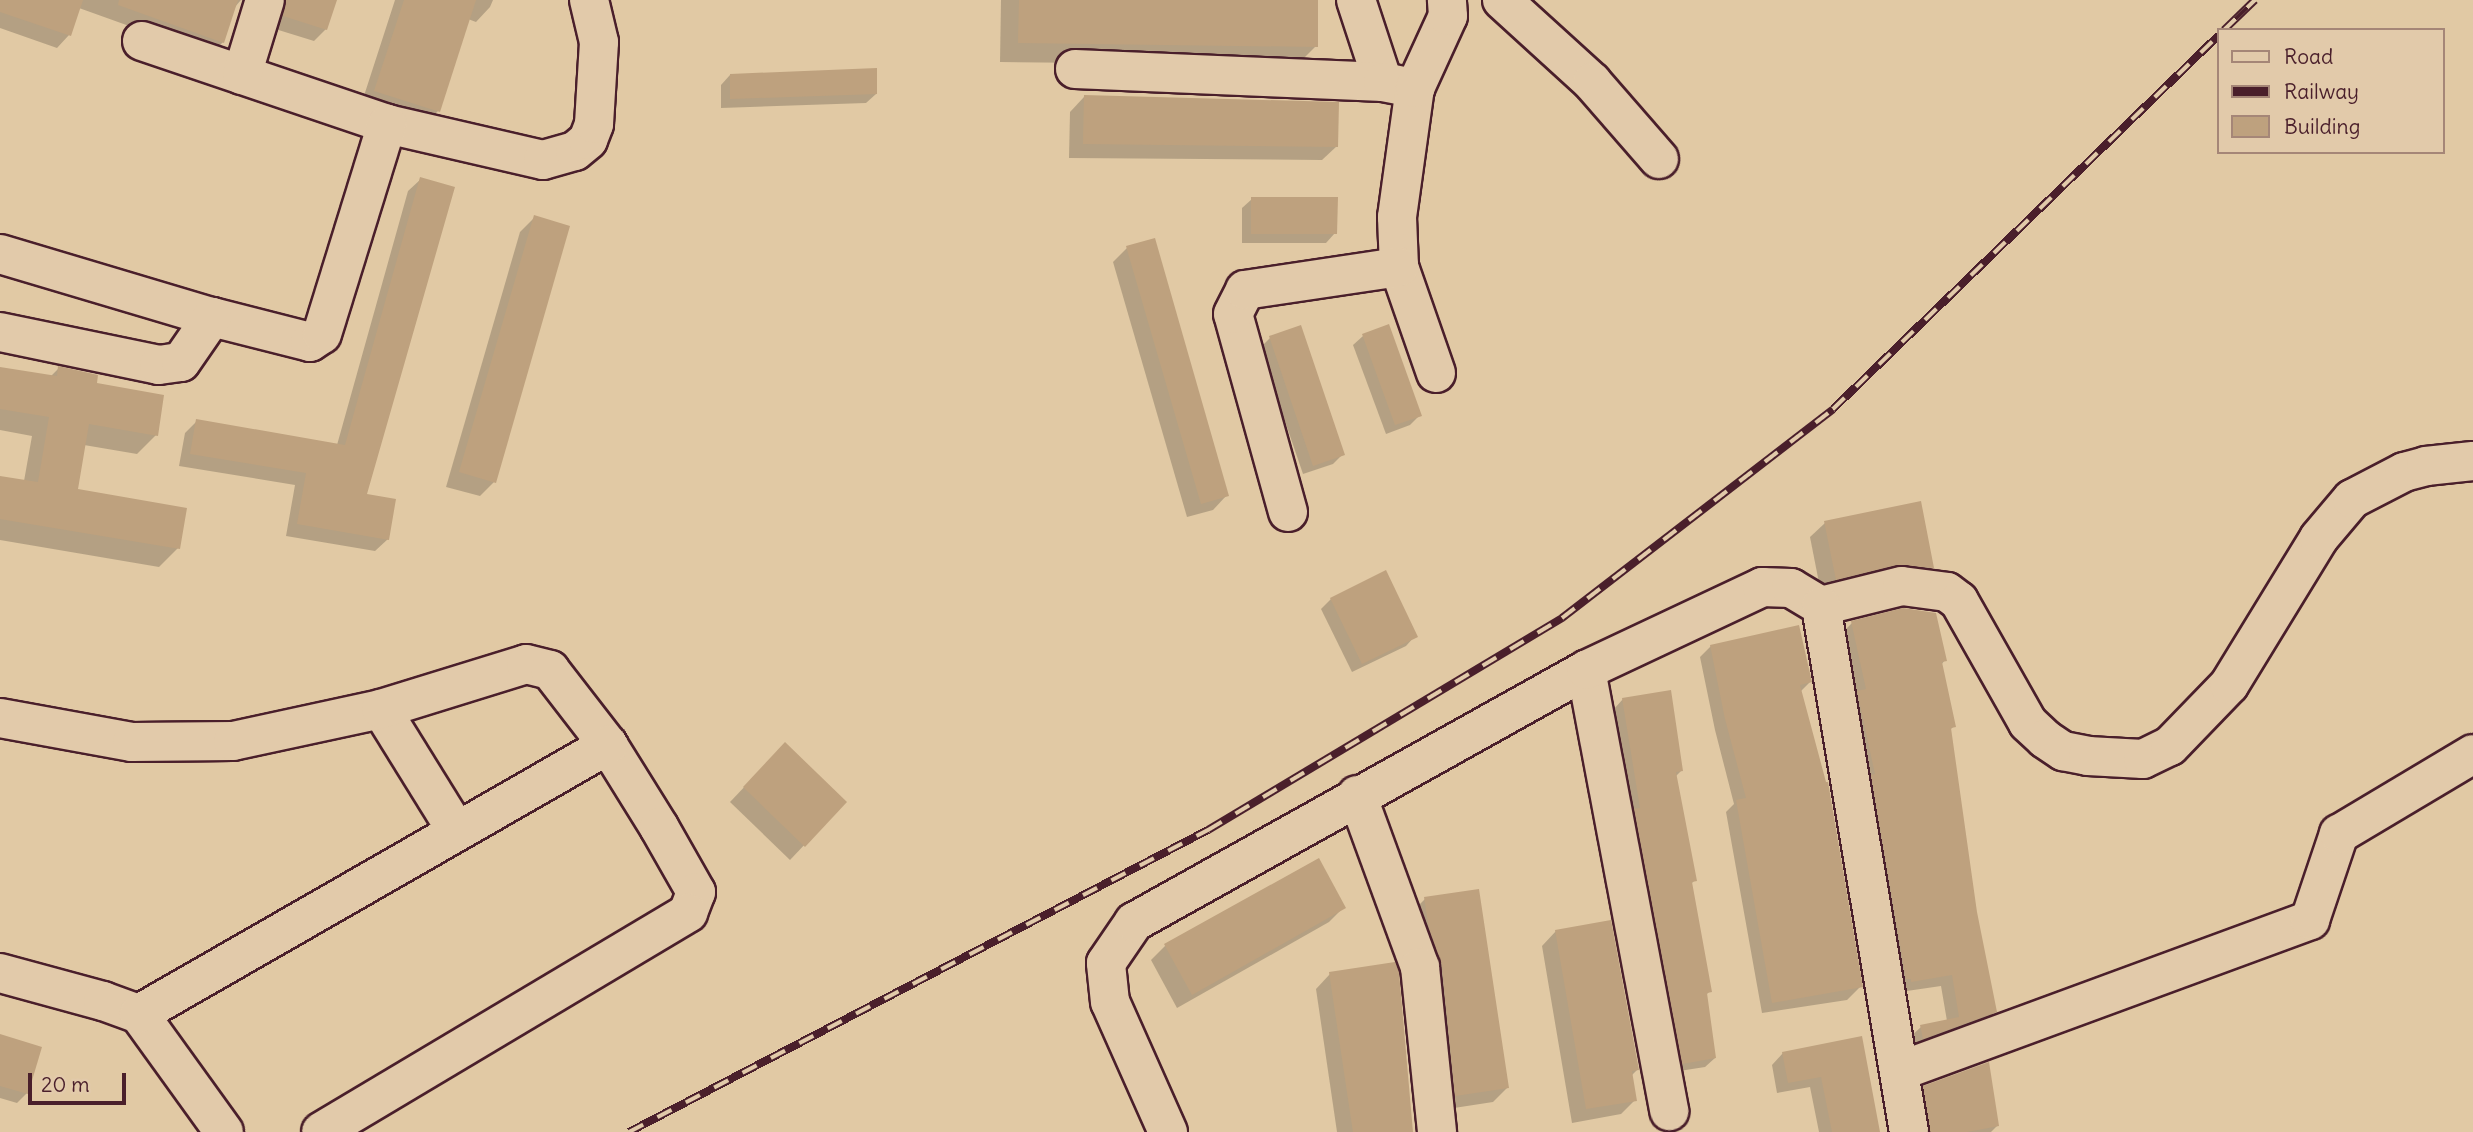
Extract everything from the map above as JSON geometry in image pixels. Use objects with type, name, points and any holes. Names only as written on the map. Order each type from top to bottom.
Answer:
[{"type":"street","points":[[242,75],[265,0]]},
{"type":"street","points":[[142,41],[387,124],[543,160],[575,150],[588,140],[594,124],[599,42],[589,0]]},
{"type":"street","points":[[1356,0],[1399,85],[1399,267],[1436,373]]},
{"type":"street","points":[[1399,85],[1448,16],[1447,0]]},
{"type":"street","points":[[1502,0],[1592,82],[1659,159]]},
{"type":"street","points":[[1075,69],[1399,85]]},
{"type":"street","points":[[0,254],[212,317],[310,342],[322,334],[387,124]]},
{"type":"street","points":[[1287,512],[1233,314],[1245,290],[1399,267]]},
{"type":"street","points":[[0,332],[159,365],[181,362],[212,317]]},
{"type":"street","points":[[1168,1132],[1110,1002],[1106,963],[1134,922],[1357,795],[1586,670],[1762,587],[1791,588],[1821,606],[1902,586],[1947,592],[1959,601],[2028,723],[2045,739],[2063,751],[2088,757],[2143,759],[2170,746],[2229,685],[2319,538],[2352,499],[2404,472],[2426,466],[2473,461]]},
{"type":"street","points":[[1821,606],[1909,1132]]},
{"type":"street","points":[[0,718],[132,742],[233,741],[381,709],[526,664],[550,670],[608,745],[696,892],[688,913],[321,1132]]},
{"type":"street","points":[[1586,670],[1668,1111]]},
{"type":"street","points":[[381,709],[456,830]]},
{"type":"street","points":[[139,1014],[608,745]]},
{"type":"street","points":[[1900,1071],[2311,920],[2339,834],[2473,754]]},
{"type":"street","points":[[1357,795],[1420,967],[1437,1132]]},
{"type":"street","points":[[0,973],[103,1001],[139,1014],[224,1132]]},
{"type":"building","points":[[0,0],[83,0],[71,36],[0,12]]},
{"type":"building","points":[[119,0],[238,0],[224,43],[118,5]]},
{"type":"building","points":[[286,0],[337,0],[327,30],[283,16]]},
{"type":"building","points":[[404,0],[476,0],[440,112],[374,91]]},
{"type":"building","points":[[1019,0],[1318,0],[1318,47],[1018,43]]},
{"type":"building","points":[[877,68],[877,94],[730,99],[730,74]]},
{"type":"building","points":[[1084,95],[1339,102],[1338,147],[1083,144]]},
{"type":"building","points":[[420,177],[455,187],[367,494],[396,499],[389,540],[297,524],[306,473],[190,454],[196,419],[345,445]]},
{"type":"building","points":[[1251,197],[1338,197],[1337,234],[1251,234]]},
{"type":"building","points":[[534,215],[570,226],[496,483],[459,472]]},
{"type":"building","points":[[1155,238],[1229,496],[1201,504],[1126,246]]},
{"type":"building","points":[[1389,324],[1422,416],[1395,425],[1362,334]]},
{"type":"building","points":[[1301,325],[1345,455],[1313,466],[1269,336]]},
{"type":"building","points":[[58,366],[98,375],[97,383],[164,395],[158,436],[89,424],[78,489],[187,508],[180,549],[0,519],[0,476],[38,482],[49,417],[0,409],[0,367],[57,376]]},
{"type":"building","points":[[1921,501],[1934,568],[1897,565],[1836,580],[1824,521]]},
{"type":"building","points":[[1386,570],[1418,637],[1362,664],[1330,598]]},
{"type":"building","points":[[1903,608],[1936,613],[1947,661],[1942,662],[1956,727],[1951,728],[1977,912],[1997,1012],[1923,1039],[1920,1025],[1959,1017],[1952,975],[1911,982],[1911,979],[1906,979],[1871,775],[1875,774],[1857,691],[1866,689],[1851,621]]},
{"type":"building","points":[[1799,625],[1812,682],[1800,685],[1828,782],[1863,987],[1772,1003],[1736,800],[1746,798],[1725,719],[1710,645]]},
{"type":"building","points":[[1671,690],[1683,771],[1676,772],[1697,881],[1692,882],[1712,992],[1707,993],[1716,1058],[1682,1064],[1634,809],[1640,808],[1622,698]]},
{"type":"building","points":[[785,742],[847,802],[805,847],[743,787]]},
{"type":"building","points":[[1319,858],[1346,908],[1192,995],[1164,944]]},
{"type":"building","points":[[1479,889],[1509,1088],[1455,1096],[1442,965],[1429,929],[1424,897]]},
{"type":"building","points":[[1611,920],[1639,1070],[1632,1071],[1637,1101],[1586,1109],[1555,930]]},
{"type":"building","points":[[1395,962],[1399,972],[1413,1132],[1353,1132],[1329,972]]},
{"type":"building","points":[[0,1034],[42,1047],[28,1094],[0,1086]]},
{"type":"building","points":[[1862,1036],[1880,1132],[1832,1132],[1821,1077],[1788,1083],[1782,1052]]},
{"type":"building","points":[[1989,1062],[1999,1126],[1967,1132],[1930,1132],[1923,1086]]},
{"type":"railway","points":[[2226,28],[2255,0]]},
{"type":"railway","points":[[629,1132],[1208,830],[1562,618],[1833,409],[2218,36]]}]
